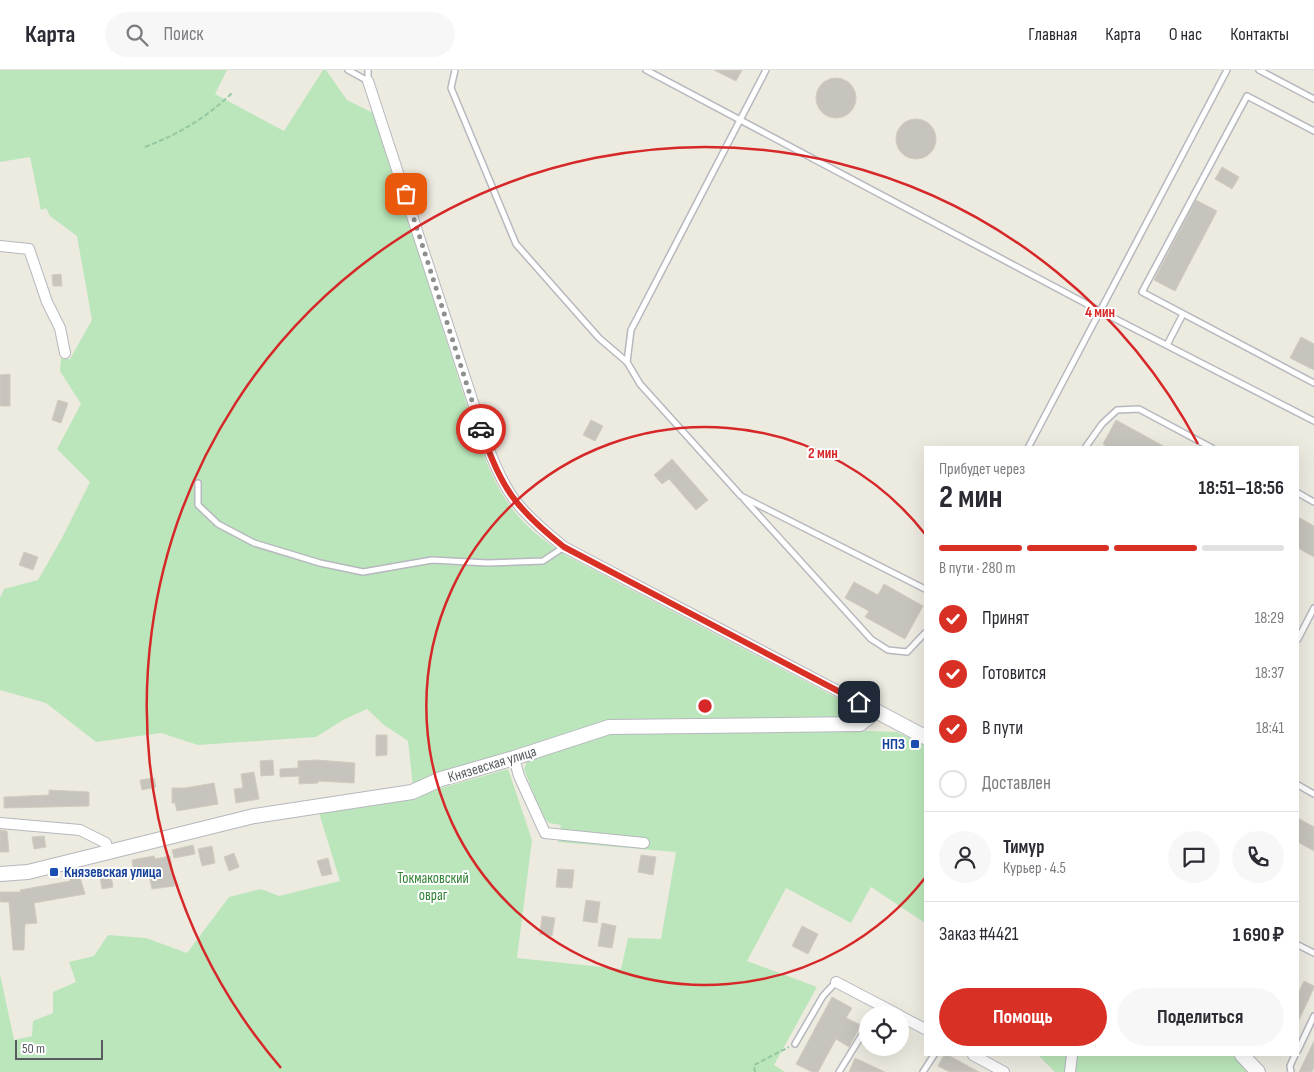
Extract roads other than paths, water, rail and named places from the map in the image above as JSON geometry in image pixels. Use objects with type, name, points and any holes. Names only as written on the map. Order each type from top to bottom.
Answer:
[{"type":"street","points":[[368,75],[498,477],[513,501],[529,518],[564,547],[924,736]]},
{"type":"street","points":[[0,246],[28,249],[47,302],[60,328],[66,353]]},
{"type":"street","name":"Князевская улица","points":[[0,874],[28,872],[254,816],[412,792],[441,779],[514,758],[609,727],[860,724],[876,711]]},
{"type":"street","points":[[514,758],[519,776],[545,833],[644,842]]},
{"type":"street","points":[[0,823],[80,830],[106,843],[108,852]]},
{"type":"street","points":[[836,982],[881,1006]]},
{"type":"street","points":[[909,1020],[924,1028]]},
{"type":"street","points":[[975,1056],[1004,1072]]},
{"type":"street","points":[[1070,1072],[1072,1056]]},
{"type":"street","points":[[1243,1056],[1258,1072]]},
{"type":"lane","points":[[348,70],[368,75]]},
{"type":"lane","points":[[454,70],[451,88],[516,244],[600,338],[627,362],[640,384],[871,639],[888,650],[907,652],[924,634]]},
{"type":"lane","points":[[646,70],[1100,311],[1314,421]]},
{"type":"lane","points":[[627,362],[631,330],[766,70]]},
{"type":"lane","points":[[1029,446],[1227,70]]},
{"type":"lane","points":[[1258,70],[1269,73],[1314,99]]},
{"type":"lane","points":[[1314,131],[1247,96],[1142,292],[1314,383]]},
{"type":"lane","points":[[1167,345],[1183,314]]},
{"type":"lane","points":[[1086,446],[1102,424],[1117,410],[1139,409],[1208,446]]},
{"type":"lane","points":[[198,483],[198,505],[218,524],[254,543],[320,563],[363,572],[432,560],[488,563],[543,562],[564,547]]},
{"type":"lane","points":[[1299,494],[1314,502]]},
{"type":"lane","points":[[741,496],[924,589]]},
{"type":"lane","points":[[1299,637],[1314,608]]},
{"type":"lane","points":[[1299,786],[1314,794]]},
{"type":"lane","points":[[1299,946],[1314,953]]},
{"type":"lane","points":[[795,1044],[822,996],[836,982]]},
{"type":"lane","points":[[1299,1048],[1314,1016]]},
{"type":"lane","points":[[839,1072],[859,1040]]},
{"type":"lane","points":[[923,1072],[933,1056]]},
{"type":"lane","points":[[1291,1072],[1290,1066],[1295,1056]]},
{"type":"place","name":"НПЗ","points":[[915,744]]},
{"type":"place","name":"Князевская улица","points":[[54,872]]},
{"type":"park label","name":"Токмаковский овраг","points":[[433,886]]}]
